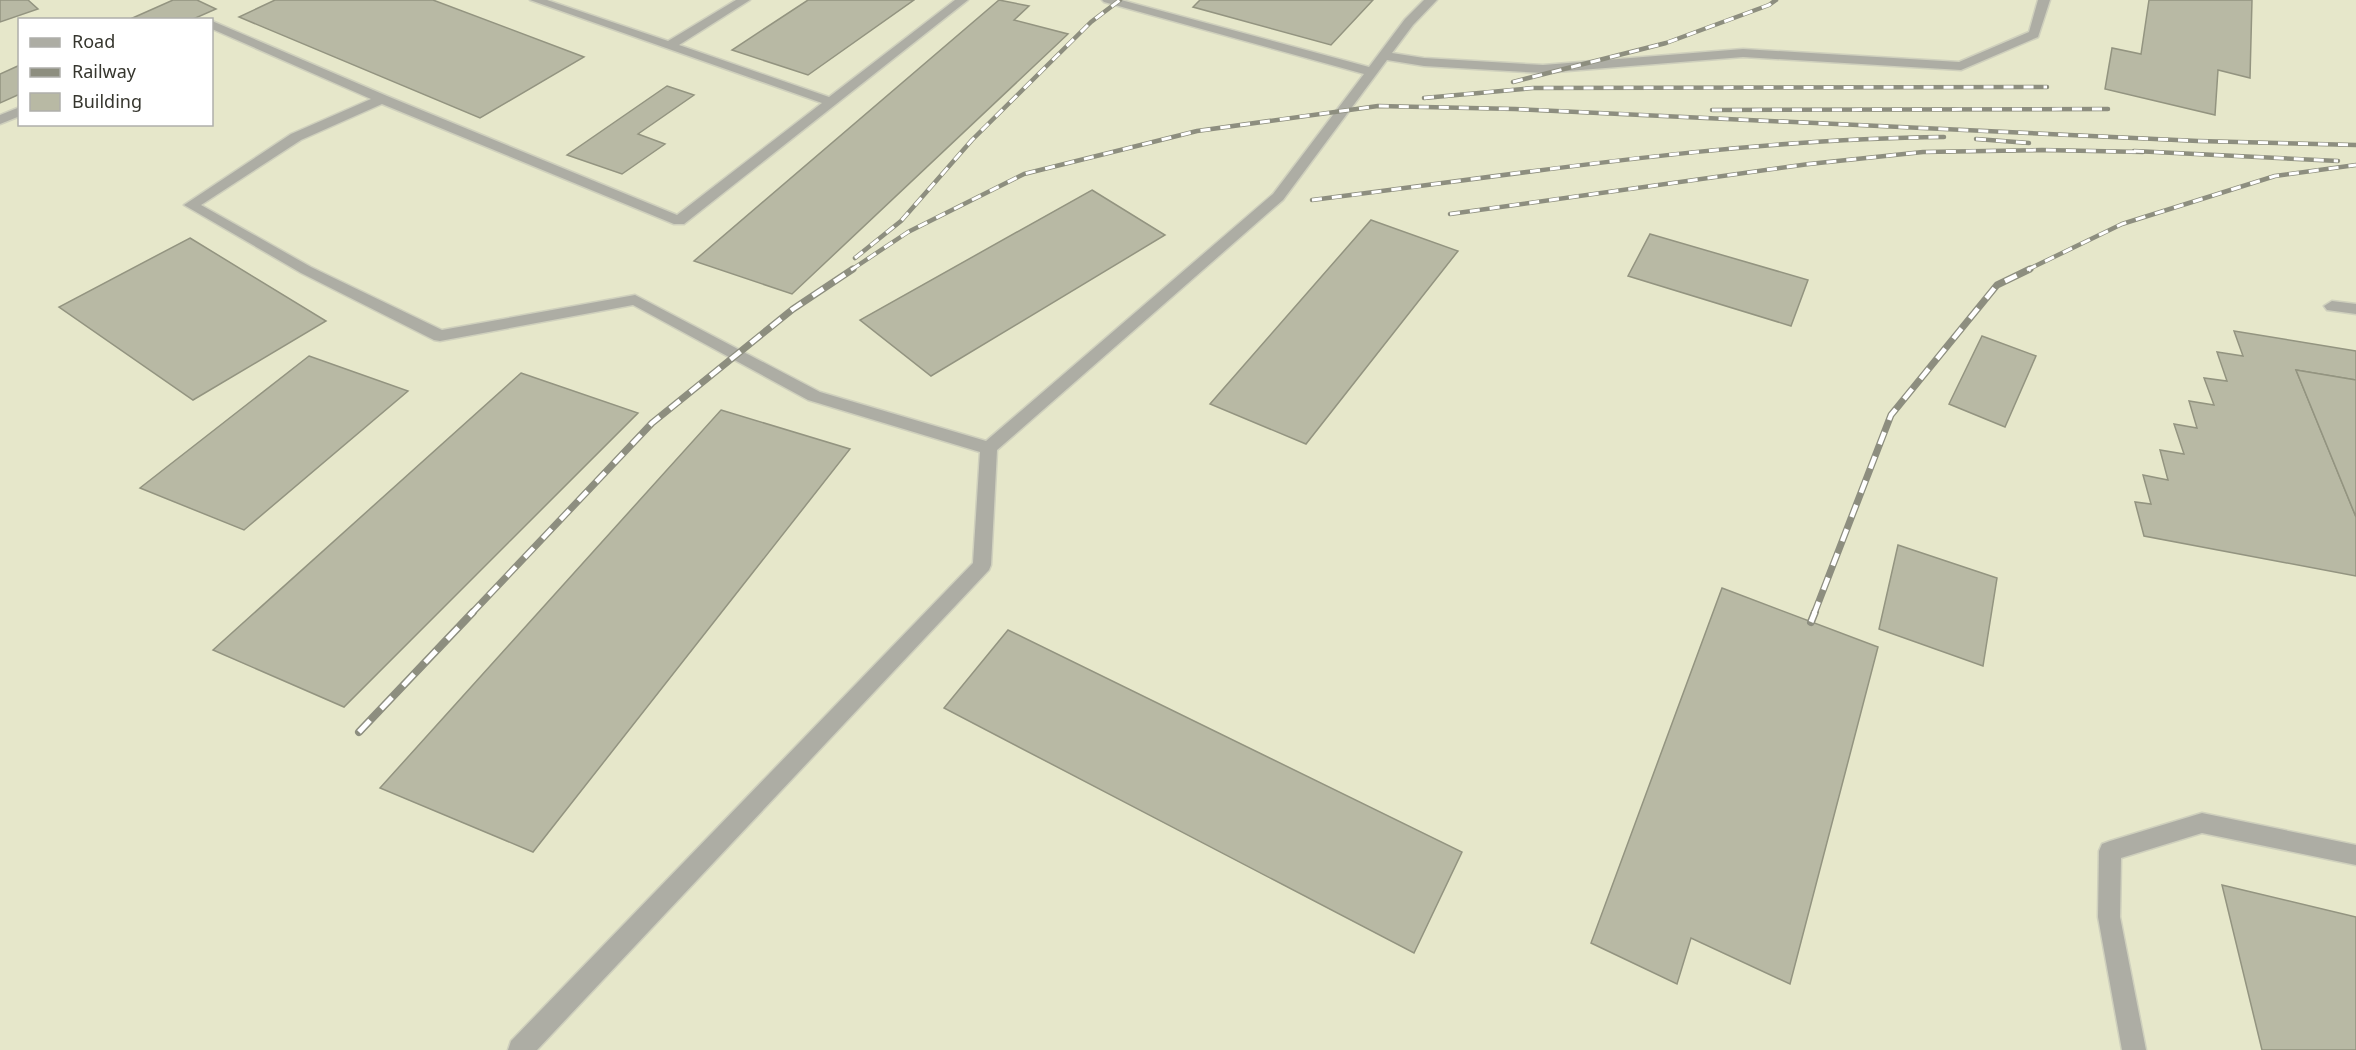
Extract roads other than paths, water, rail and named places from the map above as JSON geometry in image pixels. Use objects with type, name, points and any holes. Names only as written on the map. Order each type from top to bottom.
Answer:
[{"type":"lane","points":[[536,0],[831,102]]},
{"type":"lane","points":[[669,46],[744,0]]},
{"type":"lane","points":[[213,25],[382,99],[679,221],[962,0]]},
{"type":"lane","points":[[1108,0],[1371,72]]},
{"type":"lane","points":[[520,1050],[982,565],[989,448],[1278,197],[1409,22],[1431,0]]},
{"type":"lane","points":[[1384,56],[1424,62],[1543,69],[1743,53],[1961,66],[2034,34],[2044,0]]},
{"type":"lane","points":[[382,99],[296,137],[191,205],[306,270],[440,336],[635,300],[814,396],[989,448]]},
{"type":"lane","points":[[0,120],[18,112]]},
{"type":"lane","points":[[2332,306],[2356,309]]},
{"type":"lane","points":[[2134,1050],[2109,917],[2110,851],[2202,823],[2356,855]]},
{"type":"railway","points":[[855,258],[901,221],[972,140],[1091,22],[1120,0]]},
{"type":"railway","points":[[1513,82],[1666,43],[1769,5],[1776,0]]},
{"type":"railway","points":[[1424,98],[1533,88],[2047,87]]},
{"type":"railway","points":[[851,270],[908,232],[1024,174],[1197,131],[1378,106],[1515,109],[2198,141],[2356,145]]},
{"type":"railway","points":[[1712,110],[2108,109]]},
{"type":"railway","points":[[1312,200],[1706,151],[1865,139],[1944,137]]},
{"type":"railway","points":[[1976,139],[2029,143]]},
{"type":"railway","points":[[1450,214],[1809,164],[1923,152],[2042,150],[2143,152]]},
{"type":"railway","points":[[2134,151],[2338,161]]},
{"type":"railway","points":[[2027,270],[2122,224],[2275,176],[2356,165]]},
{"type":"railway","points":[[471,614],[652,423],[793,309],[853,269]]},
{"type":"railway","points":[[1814,614],[1891,415],[1997,285],[2030,269]]},
{"type":"railway","points":[[359,732],[473,612]]},
{"type":"railway","points":[[1811,622],[1815,612]]}]
